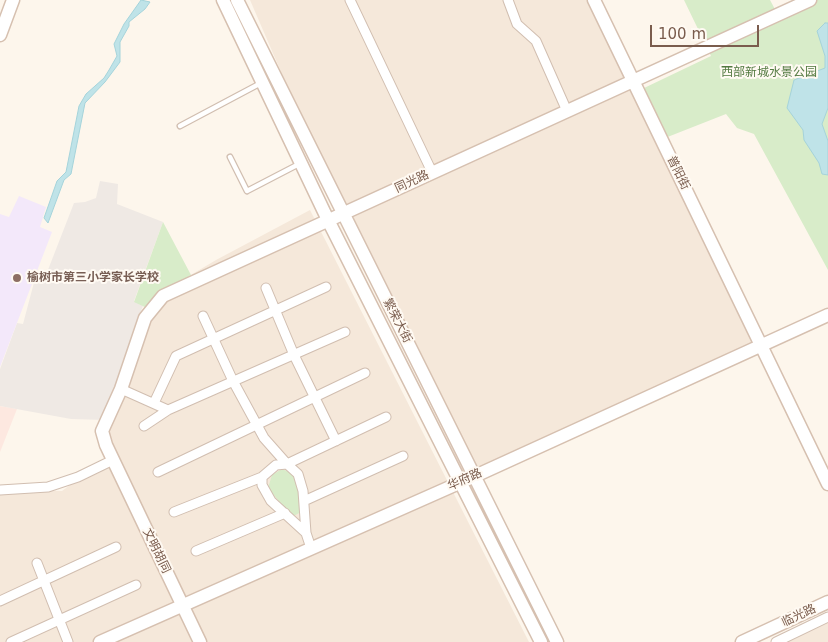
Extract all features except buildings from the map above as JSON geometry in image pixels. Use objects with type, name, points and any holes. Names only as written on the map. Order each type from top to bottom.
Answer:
[{"type":"street","points":[[0,35],[13,0]]},
{"type":"street","name":"繁荣大街","points":[[223,0],[328,220],[462,482],[541,642]]},
{"type":"street","name":"繁荣大街","points":[[237,0],[556,642]]},
{"type":"street","points":[[350,0],[432,172]]},
{"type":"street","points":[[508,0],[517,24],[536,41],[567,111]]},
{"type":"street","name":"普阳街","points":[[594,0],[828,484]]},
{"type":"street","name":"同光路","points":[[106,445],[102,431],[121,389],[145,318],[164,296],[810,0]]},
{"type":"street","points":[[154,403],[176,356],[326,287]]},
{"type":"street","points":[[266,288],[294,355],[336,441]]},
{"type":"street","name":"华府路","points":[[100,642],[462,482],[828,315]]},
{"type":"street","points":[[203,316],[233,381],[264,438],[286,464],[298,474],[304,500],[306,534],[311,548]]},
{"type":"street","points":[[144,426],[168,410],[346,332]]},
{"type":"street","points":[[158,472],[256,423],[365,373]]},
{"type":"street","points":[[121,389],[168,410]]},
{"type":"street","points":[[174,512],[262,477],[276,465],[286,464],[386,417]]},
{"type":"street","name":"文明胡同","points":[[106,445],[200,642]]},
{"type":"street","points":[[304,500],[403,456]]},
{"type":"street","points":[[0,490],[48,488],[78,477],[113,460]]},
{"type":"street","points":[[262,477],[262,485],[271,501],[306,534]]},
{"type":"street","points":[[196,551],[285,513]]},
{"type":"street","points":[[0,601],[116,547]]},
{"type":"street","points":[[37,563],[68,642]]},
{"type":"street","points":[[11,642],[136,585]]},
{"type":"street","name":"临光路","points":[[742,642],[828,602]]},
{"type":"street","points":[[776,642],[828,617]]},
{"type":"lane","points":[[180,126],[262,82]]},
{"type":"lane","points":[[230,157],[248,191],[300,163]]},
{"type":"shaded area","points":[[250,0],[593,0],[761,347],[475,476],[342,213]]},
{"type":"shaded area","points":[[100,181],[118,184],[117,204],[163,222],[134,301],[143,306],[138,318],[141,319],[105,420],[71,419],[0,406],[0,369],[17,323],[23,324],[36,275],[46,275],[74,203],[96,198]]},
{"type":"shaded area","name":"榆树市第三小学家长学校","points":[[19,196],[46,207],[40,227],[52,232],[0,367],[0,214],[9,217]]},
{"type":"shaded area","points":[[310,210],[529,642],[0,642],[0,490],[62,491],[113,453],[105,420],[164,291],[216,260]]},
{"type":"shaded area","points":[[0,406],[17,409],[0,452]]},
{"type":"shaded area","points":[[828,617],[828,642],[776,642]]},
{"type":"green space","name":"西部新城水景公园","points":[[684,0],[770,0],[778,15],[810,0],[828,0],[828,270],[754,134],[737,128],[726,114],[665,138],[642,89],[711,56]]},
{"type":"green space","points":[[163,222],[191,275],[164,291],[149,309],[134,302]]},
{"type":"green space","points":[[282,469],[294,474],[299,491],[301,512],[292,517],[268,488],[272,475]]},
{"type":"water","points":[[141,0],[150,2],[145,9],[129,22],[129,26],[120,42],[120,62],[105,82],[85,103],[71,174],[64,180],[48,223],[44,218],[57,181],[66,172],[79,106],[86,94],[104,78],[109,70],[117,56],[114,44],[124,24]]},
{"type":"water","points":[[825,23],[828,23],[828,108],[822,124],[828,141],[828,175],[822,174],[819,163],[804,140],[803,130],[787,108],[794,80],[825,68],[825,56],[817,31]]},
{"type":"place","name":"榆树市第三小学家长学校","points":[[17,278]]}]
